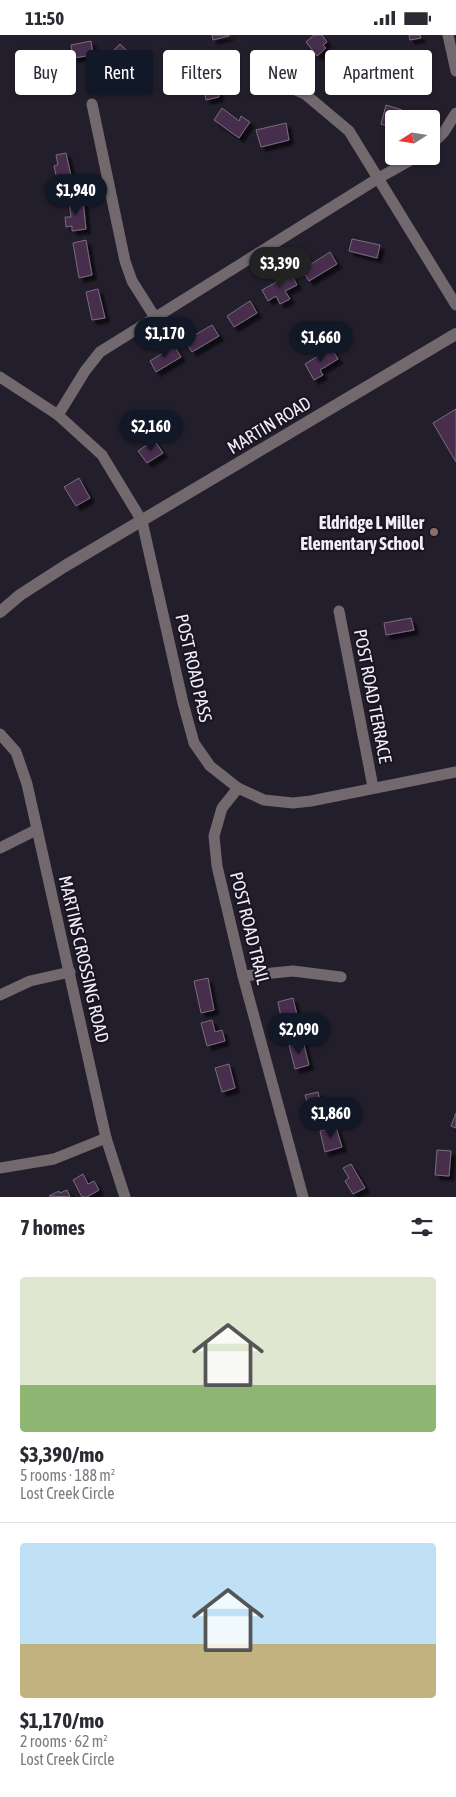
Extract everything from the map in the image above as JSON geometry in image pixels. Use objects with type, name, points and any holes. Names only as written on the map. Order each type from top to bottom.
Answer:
[{"type":"street","points":[[448,35],[456,71]]},
{"type":"street","points":[[305,95],[349,131],[456,305]]},
{"type":"street","points":[[92,103],[125,261],[132,281],[156,319]]},
{"type":"street","points":[[440,136],[456,113]]},
{"type":"street","points":[[58,415],[100,352],[402,165]]},
{"type":"street","name":"MARTIN ROAD","points":[[0,612],[20,595],[58,571],[456,334]]},
{"type":"street","name":"POST ROAD PASS","points":[[0,377],[58,415],[102,455],[142,521],[183,703],[194,743],[210,766],[238,788],[264,800],[293,803],[456,772]]},
{"type":"street","name":"POST ROAD TERRACE","points":[[338,611],[374,787]]},
{"type":"street","name":"MARTINS CROSSING ROAD","points":[[0,734],[16,752],[27,784],[106,1138],[125,1197]]},
{"type":"street","name":"POST ROAD TRAIL","points":[[238,788],[222,808],[214,836],[217,866],[244,976],[303,1197]]},
{"type":"street","points":[[0,848],[36,830]]},
{"type":"street","points":[[244,976],[293,971],[341,977]]},
{"type":"street","points":[[0,995],[30,981],[70,972]]},
{"type":"street","points":[[0,1168],[54,1159],[106,1138]]},
{"type":"building","points":[[212,35],[229,35],[229,36],[213,40]]},
{"type":"building","points":[[314,35],[322,35],[327,42],[323,45],[326,48],[317,56],[315,50],[312,50],[306,42]]},
{"type":"building","points":[[409,35],[420,35],[421,38],[410,40]]},
{"type":"building","points":[[91,41],[92,50],[86,50],[86,56],[76,58],[76,50],[72,50],[71,45]]},
{"type":"building","points":[[120,44],[126,50],[114,50]]},
{"type":"building","points":[[205,95],[219,95],[219,97],[206,100]]},
{"type":"building","points":[[386,105],[402,110],[385,110],[385,125],[381,124]]},
{"type":"building","points":[[222,108],[239,121],[241,116],[250,122],[239,138],[214,120]]},
{"type":"building","points":[[286,123],[289,140],[261,147],[256,130]]},
{"type":"building","points":[[66,153],[73,185],[59,188],[54,166],[58,165],[56,155]]},
{"type":"building","points":[[83,200],[86,229],[72,231],[72,226],[66,227],[65,217],[71,217],[69,202]]},
{"type":"building","points":[[352,239],[380,245],[377,258],[349,251]]},
{"type":"building","points":[[86,240],[92,275],[79,278],[73,243]]},
{"type":"building","points":[[330,252],[337,264],[309,281],[302,270]]},
{"type":"building","points":[[291,274],[297,285],[285,291],[290,299],[280,304],[276,296],[268,301],[262,290]]},
{"type":"building","points":[[98,289],[105,318],[92,320],[86,292]]},
{"type":"building","points":[[250,301],[257,313],[234,327],[227,316]]},
{"type":"building","points":[[212,325],[219,336],[192,352],[185,341]]},
{"type":"building","points":[[174,346],[181,357],[156,372],[150,361]]},
{"type":"building","points":[[331,348],[338,359],[320,370],[323,375],[314,380],[305,364]]},
{"type":"building","points":[[456,409],[456,462],[433,423]]},
{"type":"building","points":[[154,440],[163,453],[147,463],[138,451]]},
{"type":"building","points":[[79,478],[90,498],[76,506],[64,487]]},
{"type":"building","points":[[411,618],[414,630],[386,635],[384,623]]},
{"type":"building","points":[[208,978],[214,1010],[201,1013],[194,981]]},
{"type":"building","points":[[293,998],[299,1024],[283,1027],[278,1002]]},
{"type":"building","points":[[212,1020],[215,1032],[222,1030],[225,1041],[207,1046],[201,1023]]},
{"type":"building","points":[[303,1041],[309,1065],[295,1069],[289,1045]]},
{"type":"building","points":[[229,1064],[235,1088],[222,1092],[215,1068]]},
{"type":"building","points":[[318,1092],[323,1112],[311,1116],[305,1095]]},
{"type":"building","points":[[456,1113],[456,1128],[451,1126]]},
{"type":"building","points":[[336,1127],[342,1147],[325,1152],[320,1131]]},
{"type":"building","points":[[437,1150],[451,1151],[449,1176],[435,1175]]},
{"type":"building","points":[[351,1164],[365,1188],[353,1194],[345,1181],[349,1178],[343,1168]]},
{"type":"building","points":[[83,1174],[88,1184],[94,1181],[99,1190],[87,1197],[82,1197],[73,1180]]},
{"type":"building","points":[[67,1190],[70,1197],[49,1196],[59,1191],[60,1193]]},
{"type":"place","name":"Eldridge L Miller Elementary School","points":[[434,532]]}]
